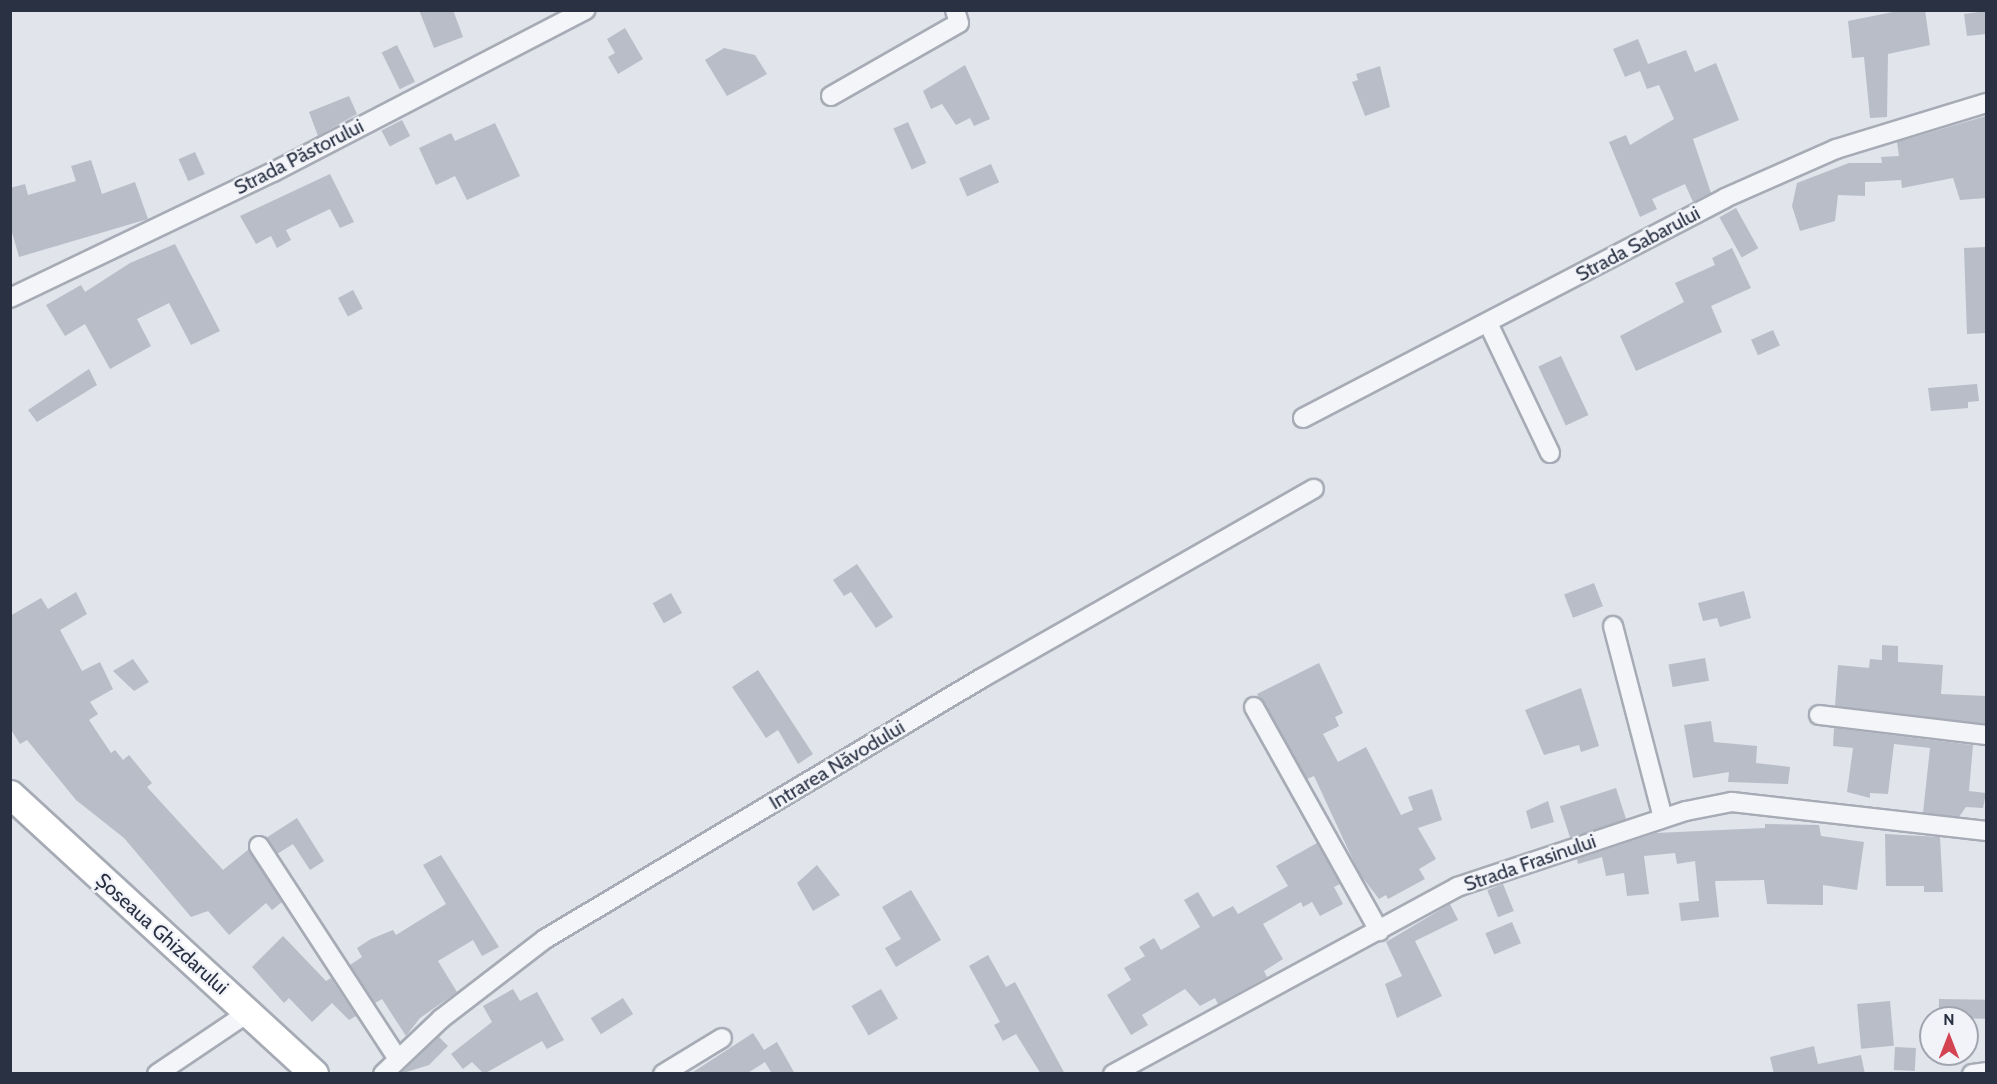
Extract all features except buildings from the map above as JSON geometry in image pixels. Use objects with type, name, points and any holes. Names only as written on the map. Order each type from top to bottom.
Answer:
[{"type":"main road","name":"Șoseaua Ghizdarului","points":[[10,794],[314,1074]]},
{"type":"street","name":"Strada Păstorului","points":[[10,298],[273,172],[585,10]]},
{"type":"street","points":[[831,96],[959,23],[955,10]]},
{"type":"street","name":"Strada Sabarului","points":[[1304,418],[1791,168],[1905,125],[1986,103]]},
{"type":"street","points":[[1488,323],[1550,453]]},
{"type":"street","name":"Intrarea Năvodului","points":[[383,1074],[397,1058],[545,939],[1314,489]]},
{"type":"street","points":[[1613,626],[1663,818]]},
{"type":"street","points":[[1254,707],[1379,931]]},
{"type":"street","points":[[1819,715],[1986,735]]},
{"type":"street","name":"Strada Frasinului","points":[[1113,1074],[1456,887],[1663,818],[1732,802],[1986,831]]},
{"type":"street","points":[[259,846],[397,1058]]},
{"type":"street","points":[[158,1074],[249,1012]]},
{"type":"street","points":[[663,1074],[722,1038]]},
{"type":"street","points":[[1972,1074],[1986,1072]]}]
